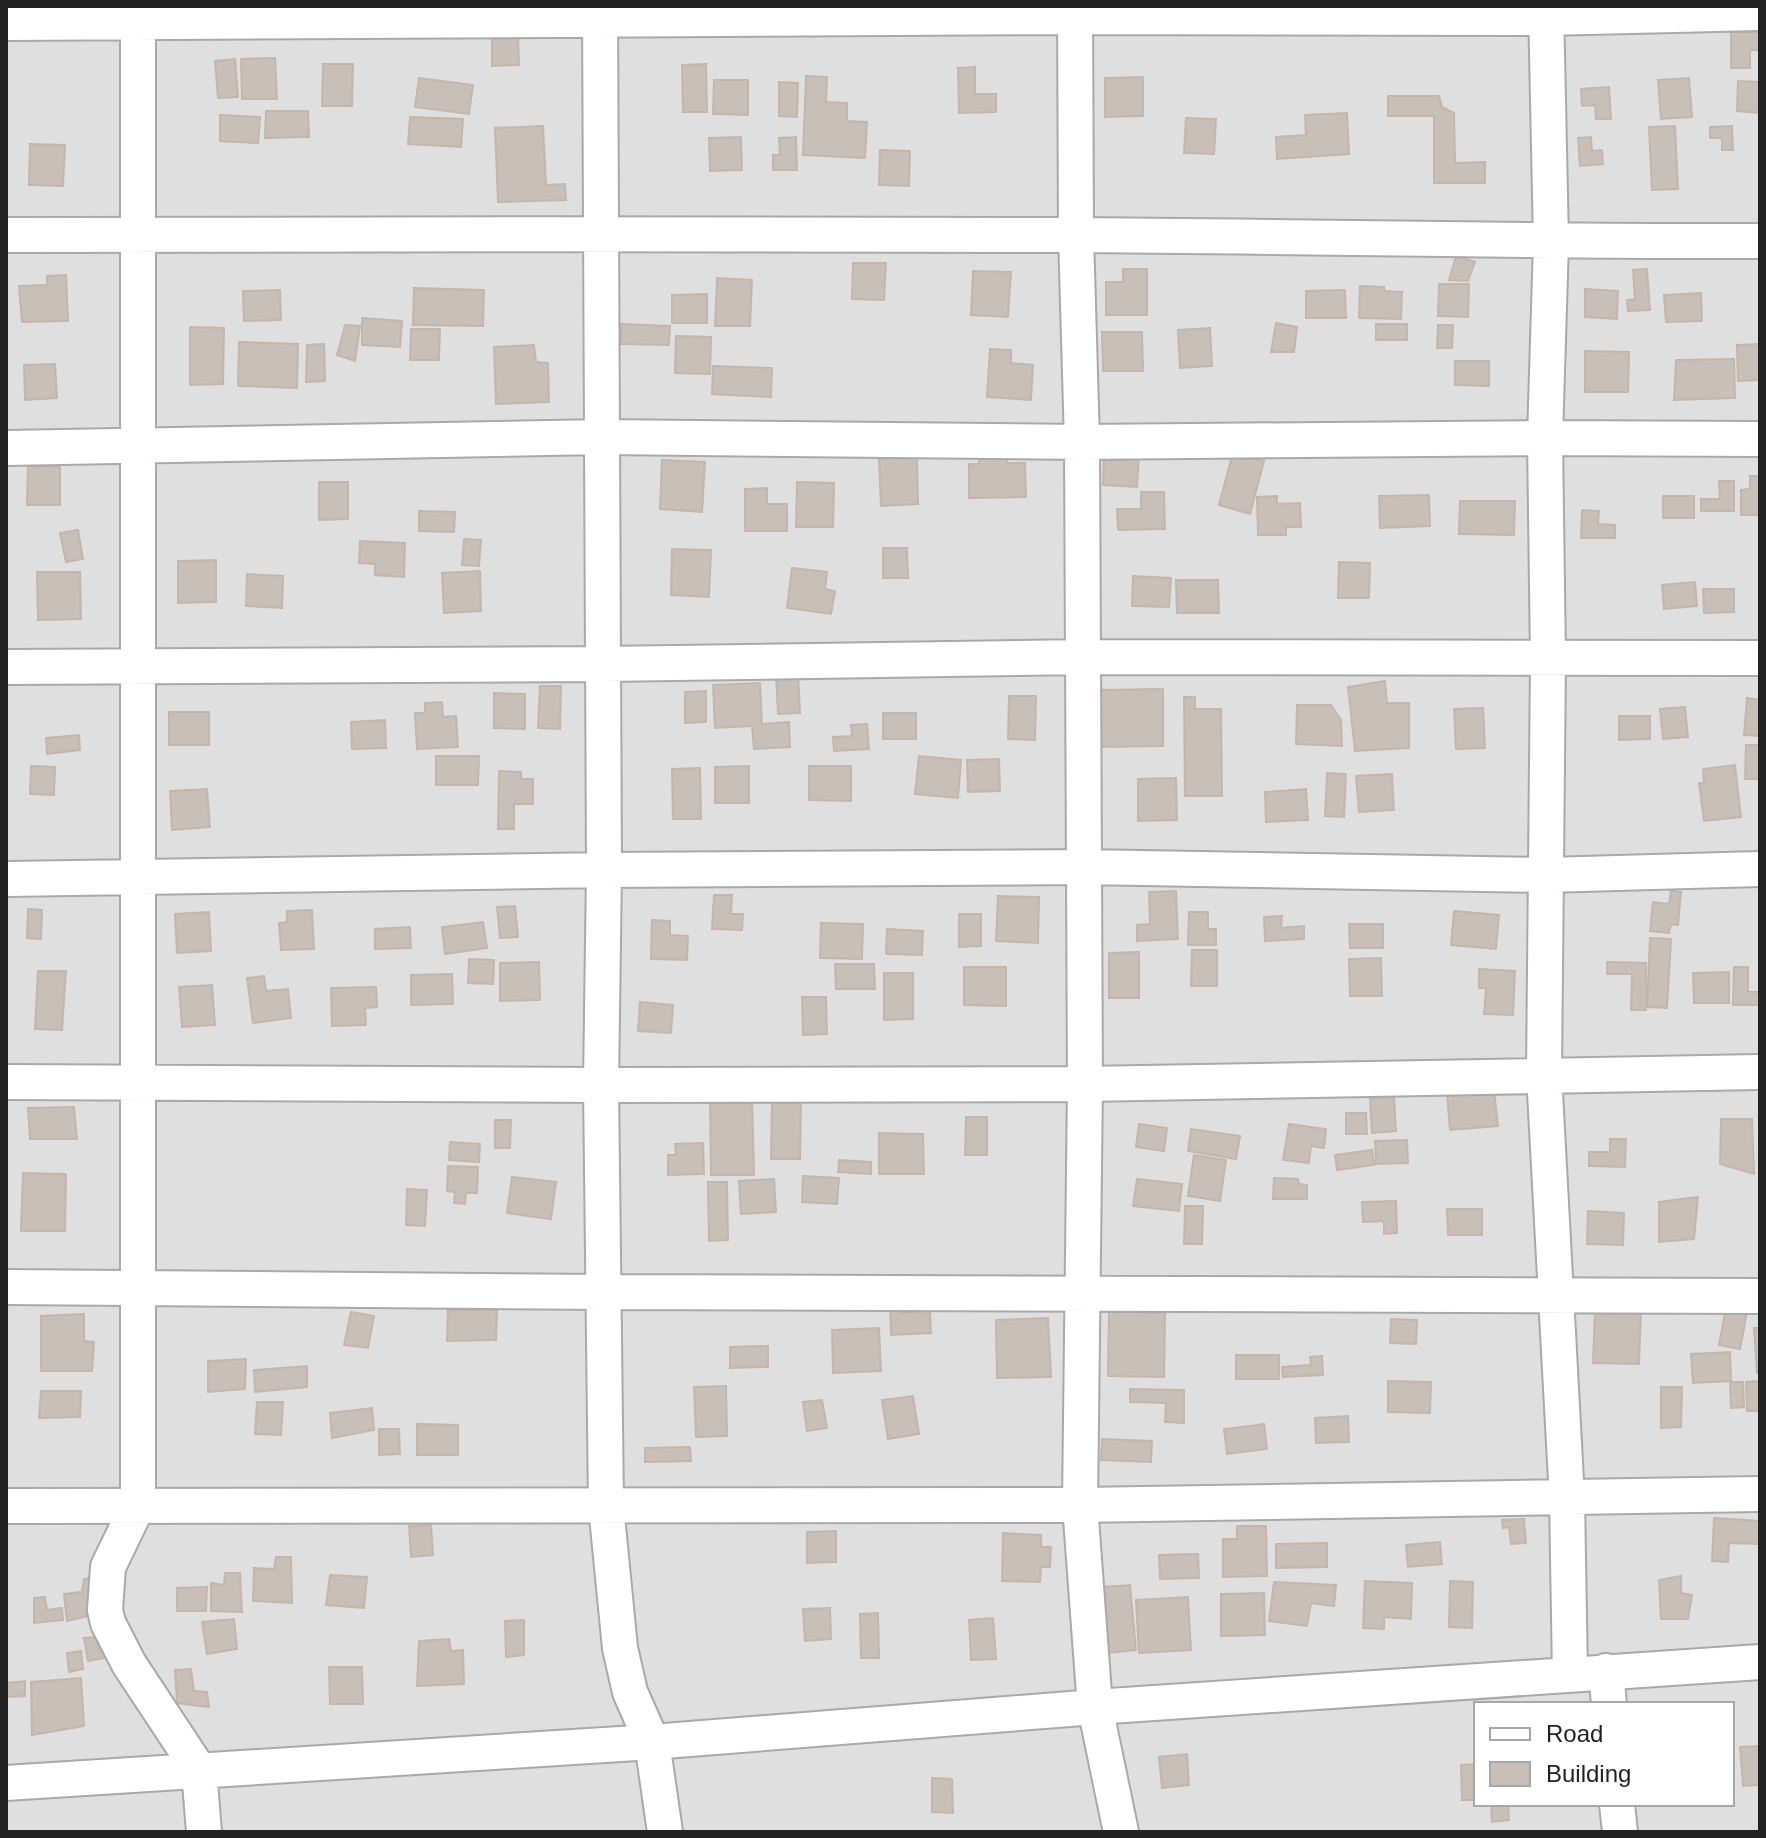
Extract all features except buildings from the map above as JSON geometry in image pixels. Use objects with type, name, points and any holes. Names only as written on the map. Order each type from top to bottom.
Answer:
[{"type":"street","points":[[6,23],[138,15],[600,12],[1760,13]]},
{"type":"street","points":[[600,12],[604,870],[601,1085],[606,1506],[620,1648],[630,1692],[652,1742],[665,1832]]},
{"type":"street","points":[[1075,12],[1076,235],[1082,442],[1085,1084],[1080,1505],[1095,1707],[1121,1832]]},
{"type":"street","points":[[1546,12],[1551,242],[1545,438],[1548,660],[1544,1074],[1567,1499],[1570,1674]]},
{"type":"street","points":[[138,15],[138,1505],[108,1567],[105,1610],[108,1623],[129,1664],[199,1770],[204,1832]]},
{"type":"street","points":[[6,235],[601,233],[1076,235],[1551,242],[1760,241]]},
{"type":"street","points":[[6,448],[602,437],[1082,442],[1760,439]]},
{"type":"street","points":[[6,667],[603,664],[1083,657],[1760,658]]},
{"type":"street","points":[[6,879],[1083,867],[1546,875],[1760,869]]},
{"type":"street","points":[[6,1082],[1085,1084],[1760,1072]]},
{"type":"street","points":[[6,1287],[1760,1296]]},
{"type":"street","points":[[6,1506],[1080,1505],[1760,1494]]},
{"type":"street","points":[[6,1783],[652,1742],[1570,1674],[1607,1688],[1760,1662]]},
{"type":"street","points":[[1617,1806],[1620,1832]]},
{"type":"shaded area","points":[[6,6],[1760,6],[1760,1832],[6,1832]]}]
